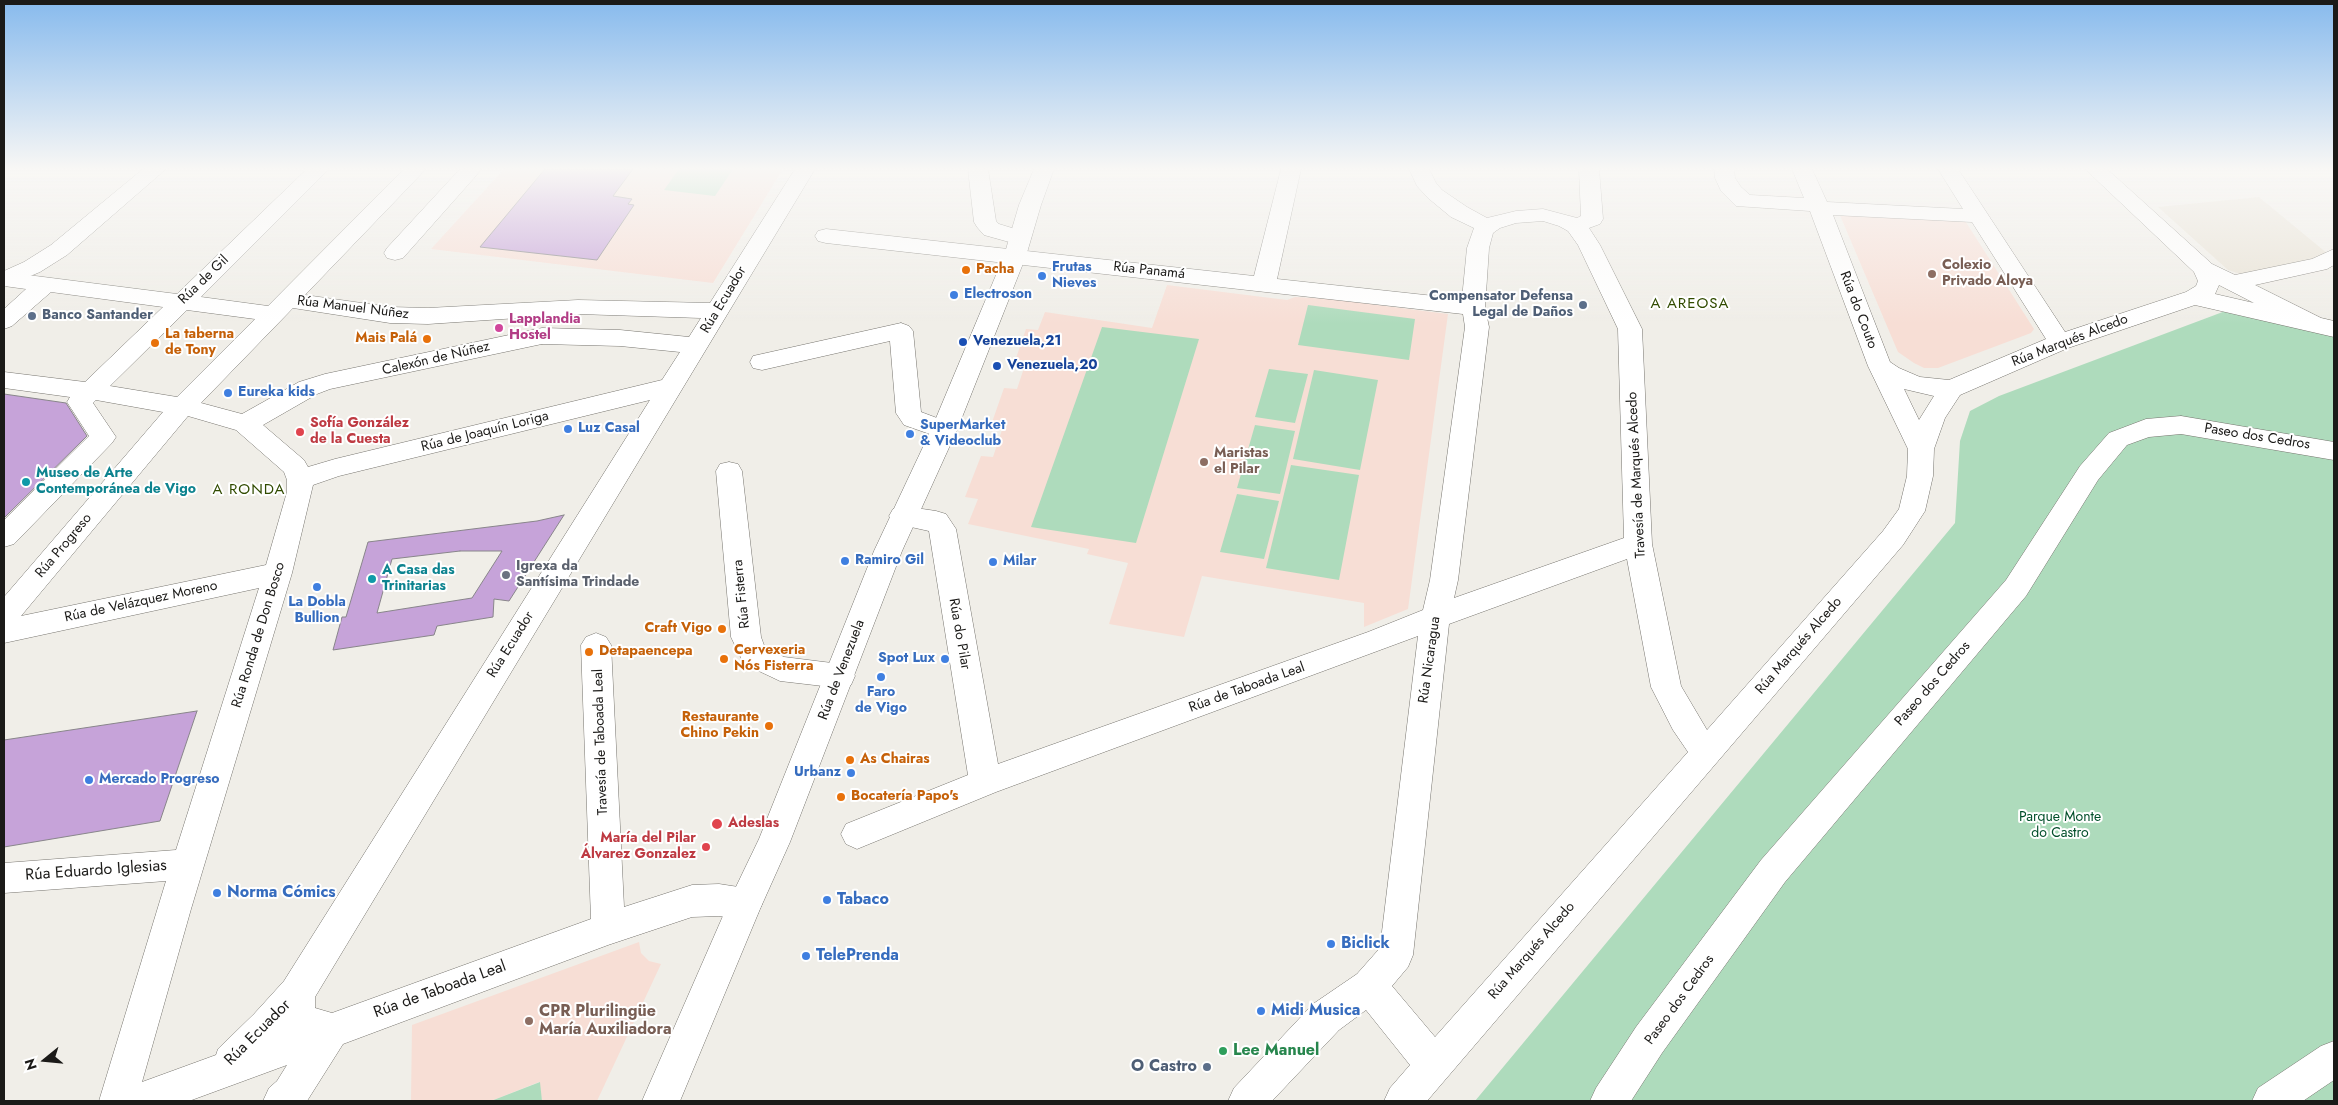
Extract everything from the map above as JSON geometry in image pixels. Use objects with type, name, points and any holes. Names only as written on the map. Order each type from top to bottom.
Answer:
[{"type":"street","points":[[4,279],[32,267],[59,250],[94,221]]},
{"type":"street","name":"Rúa de Gil","points":[[90,391],[265,221]]},
{"type":"street","name":"Rúa Progreso","points":[[4,616],[182,407],[366,221]]},
{"type":"street","points":[[395,253],[424,221]]},
{"type":"street","name":"Rúa Ecuador","points":[[218,1073],[245,1051],[297,993],[773,221]]},
{"type":"street","points":[[985,221],[992,230],[1005,232],[1017,247]]},
{"type":"street","name":"Rúa de Venezuela","points":[[661,1101],[745,904],[774,842],[902,516],[944,430],[1017,247],[1025,221]]},
{"type":"street","points":[[1264,284],[1279,221]]},
{"type":"street","points":[[1476,221],[1487,226],[1505,221]]},
{"type":"street","points":[[1565,221],[1576,226],[1588,221]]},
{"type":"street","name":"Rúa do Couto","points":[[1824,221],[1880,366],[1921,448]]},
{"type":"street","points":[[1981,221],[2060,342]]},
{"type":"street","points":[[2151,221],[2204,269],[2312,323]]},
{"type":"street","name":"Rúa Nicaragua","points":[[1247,1101],[1326,1017],[1369,986],[1396,955],[1435,619],[1444,580],[1476,336],[1472,308],[1480,236],[1487,226]]},
{"type":"street","name":"Travesía de Marqués Alcedo","points":[[1576,226],[1589,245],[1630,329],[1638,544],[1666,686],[1684,721],[1706,753]]},
{"type":"street","name":"Rúa Panamá","points":[[826,236],[1017,247],[1264,284],[1472,308]]},
{"type":"street","points":[[2233,283],[2319,264],[2334,256]]},
{"type":"street","points":[[2194,297],[2206,290],[2209,281],[2204,269]]},
{"type":"street","name":"Rúa Manuel Núñez","points":[[4,279],[182,301],[390,315],[428,316],[578,307],[717,311]]},
{"type":"street","points":[[4,320],[46,284]]},
{"type":"street","points":[[2194,297],[2334,329]]},
{"type":"street","name":"Rúa Marqués Alcedo","points":[[1403,1101],[1893,538],[1912,511],[1920,476],[1921,448],[1933,418],[1951,389],[2060,342],[2194,297]]},
{"type":"street","points":[[762,362],[901,331],[909,413],[912,419],[944,430]]},
{"type":"street","name":"Calexón de Núñez","points":[[245,424],[308,388],[325,382],[542,336],[620,338],[696,346]]},
{"type":"street","points":[[1880,366],[1890,374],[1916,385],[1951,389]]},
{"type":"street","points":[[4,380],[90,391],[182,407],[245,424],[295,467],[300,480]]},
{"type":"street","name":"Rúa de Joaquín Loriga","points":[[300,480],[335,468],[671,386]]},
{"type":"street","points":[[4,537],[103,437],[78,402],[90,391]]},
{"type":"street","name":"Paseo dos Cedros","points":[[1609,1101],[1649,1040],[1773,871],[2016,588],[2089,473],[2118,439],[2146,428],[2181,425],[2334,451]]},
{"type":"street","name":"Rúa Fisterra","points":[[729,471],[746,637],[754,656],[780,669],[840,676]]},
{"type":"street","name":"Rúa Ronda de Don Bosco","points":[[118,1101],[188,864],[278,573],[300,492],[300,480]]},
{"type":"street","name":"Rúa do Pilar","points":[[902,516],[936,521],[942,529],[985,782]]},
{"type":"street","name":"Rúa de Taboada Leal","points":[[857,834],[985,782],[1435,619],[1476,601],[1638,544]]},
{"type":"street","name":"Rúa de Velázquez Moreno","points":[[4,631],[278,573]]},
{"type":"street","name":"Travesía de Taboada Leal","points":[[596,645],[608,929]]},
{"type":"street","name":"Rúa Eduardo Iglesias","points":[[4,878],[188,864]]},
{"type":"street","name":"Rúa de Taboada Leal","points":[[140,1101],[608,929],[692,901],[719,900],[745,904]]},
{"type":"street","points":[[1369,986],[1434,1065]]},
{"type":"street","name":"Rúa Ecuador","points":[[297,993],[297,1016],[301,1023],[331,1030]]},
{"type":"street","points":[[282,1101],[290,1094],[331,1030]]},
{"type":"street","points":[[2271,1101],[2334,1059]]},
{"type":"shaded area","points":[[457,221],[751,221],[713,283],[431,249]]},
{"type":"shaded area","name":"Colexio Privado Aloya","points":[[1842,221],[1965,221],[2034,329],[2031,333],[1938,368],[1924,368],[1898,352]]},
{"type":"shaded area","points":[[2173,221],[2288,221],[2328,254],[2308,263],[2240,274],[2228,270]]},
{"type":"shaded area","name":"Maristas el Pilar","points":[[1167,285],[1287,300],[1295,297],[1330,299],[1448,314],[1408,609],[1364,627],[1364,603],[1202,576],[1184,637],[1109,624],[1128,563],[1087,554],[1089,549],[968,524],[978,499],[965,497],[981,456],[993,457],[1002,430],[990,428],[1004,388],[1017,389],[1025,365],[1014,364],[1026,329],[1038,330],[1045,312],[1152,328]]},
{"type":"shaded area","name":"CPR Plurilingüe María Auxiliadora","points":[[639,942],[641,953],[649,961],[661,964],[597,1101],[542,1101],[539,1082],[491,1101],[411,1101],[412,1025]]},
{"type":"green space","points":[[1308,305],[1415,319],[1409,360],[1298,345]]},
{"type":"green space","name":"Parque Monte do Castro","points":[[2228,310],[2322,321],[2334,320],[2334,1101],[1475,1101],[1955,523],[1960,441],[1970,411],[1999,396]]},
{"type":"green space","points":[[1102,327],[1199,339],[1136,543],[1031,527]]},
{"type":"green space","points":[[1269,369],[1308,374],[1295,423],[1255,417]]},
{"type":"green space","points":[[1314,370],[1378,380],[1360,470],[1293,459]]},
{"type":"green space","points":[[1255,425],[1295,431],[1280,494],[1237,488]]},
{"type":"green space","points":[[1291,465],[1359,475],[1339,580],[1266,568]]},
{"type":"green space","points":[[1237,494],[1279,501],[1264,559],[1220,552]]},
{"type":"green space","points":[[540,1082],[542,1101],[491,1101]]},
{"type":"building","points":[[502,221],[624,221],[597,260],[480,247]]},
{"type":"building","name":"Museo de Arte Contemporánea de Vigo","points":[[4,394],[66,403],[87,436],[4,518]]},
{"type":"building","name":"A Casa das Trinitarias","points":[[564,515],[509,601],[494,599],[493,617],[437,626],[434,635],[333,650],[342,617],[346,617],[368,542],[537,521]],"holes":[[[460,551],[502,551],[472,598],[377,613],[392,559]]]},
{"type":"building","name":"Mercado Progreso","points":[[197,711],[160,821],[4,847],[4,740]]},
{"type":"place","name":"Pacha","points":[[966,270]]},
{"type":"place","name":"Colexio Privado Aloya","points":[[1932,274]]},
{"type":"place","name":"Frutas Nieves","points":[[1042,276]]},
{"type":"place","name":"Electroson","points":[[954,295]]},
{"type":"place","name":"Compensator Defensa Legal de Daños","points":[[1583,305]]},
{"type":"place","name":"Banco Santander","points":[[32,316]]},
{"type":"place","name":"Lapplandia Hostel","points":[[499,328]]},
{"type":"place","name":"Mais Palá","points":[[427,339]]},
{"type":"place","name":"Venezuela,21","points":[[963,342]]},
{"type":"place","name":"La taberna de Tony","points":[[155,343]]},
{"type":"place","name":"Venezuela,20","points":[[997,366]]},
{"type":"place","name":"Eureka kids","points":[[228,393]]},
{"type":"place","name":"Luz Casal","points":[[568,429]]},
{"type":"place","name":"Sofía González de la Cuesta","points":[[300,432]]},
{"type":"place","name":"SuperMarket & Videoclub","points":[[910,434]]},
{"type":"place","name":"Maristas el Pilar","points":[[1204,462]]},
{"type":"place","name":"Museo de Arte Contemporánea de Vigo","points":[[26,482]]},
{"type":"place","name":"Ramiro Gil","points":[[845,561]]},
{"type":"place","name":"Milar","points":[[993,562]]},
{"type":"place","name":"Igrexa da Santísima Trindade","points":[[506,575]]},
{"type":"place","name":"A Casa das Trinitarias","points":[[372,579]]},
{"type":"place","name":"La Dobla Bullion","points":[[317,587]]},
{"type":"place","name":"Craft Vigo","points":[[722,629]]},
{"type":"place","name":"Detapaencepa","points":[[589,652]]},
{"type":"place","name":"Cervexeria Nós Fisterra","points":[[724,659]]},
{"type":"place","name":"Spot Lux","points":[[945,659]]},
{"type":"place","name":"Faro de Vigo","points":[[881,677]]},
{"type":"place","name":"Restaurante Chino Pekin","points":[[769,726]]},
{"type":"place","name":"As Chairas","points":[[850,760]]},
{"type":"place","name":"Urbanz","points":[[851,773]]},
{"type":"place","name":"Mercado Progreso","points":[[89,780]]},
{"type":"place","name":"Bocatería Papo's","points":[[841,797]]},
{"type":"place","name":"Adeslas","points":[[717,824]]},
{"type":"place","name":"María del Pilar Álvarez Gonzalez","points":[[706,847]]},
{"type":"place","name":"Norma Cómics","points":[[217,893]]},
{"type":"place","name":"Tabaco","points":[[827,900]]},
{"type":"place","name":"Biclick","points":[[1331,944]]},
{"type":"place","name":"TelePrenda","points":[[806,956]]},
{"type":"place","name":"Midi Musica","points":[[1261,1011]]},
{"type":"place","name":"CPR Plurilingüe María Auxiliadora","points":[[529,1021]]},
{"type":"place","name":"Lee Manuel","points":[[1223,1051]]},
{"type":"place","name":"O Castro","points":[[1207,1067]]},
{"type":"district","name":"A AREOSA","points":[[1690,304]]},
{"type":"district","name":"A RONDA","points":[[249,490]]}]
